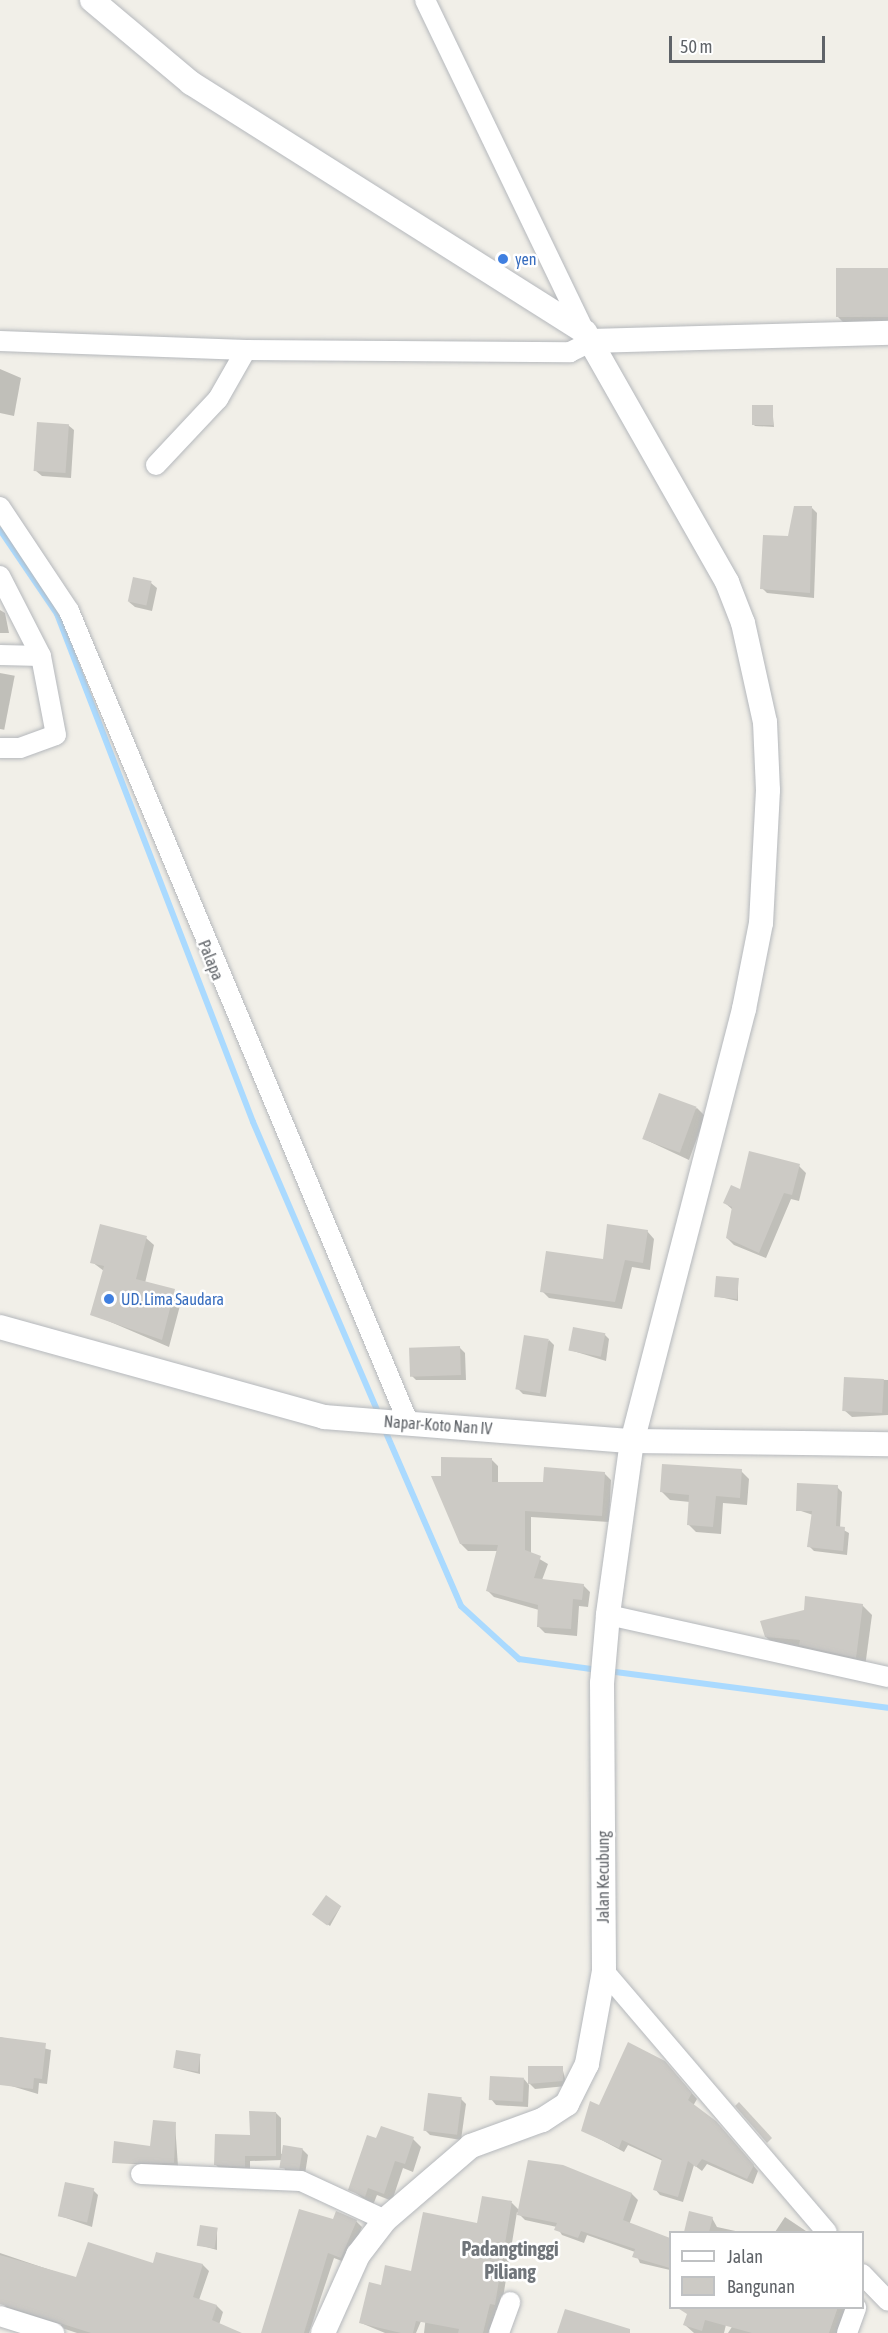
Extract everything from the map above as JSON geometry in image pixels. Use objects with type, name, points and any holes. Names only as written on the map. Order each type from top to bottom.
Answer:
[{"type":"street","points":[[92,0],[191,83],[589,336],[888,333]]},
{"type":"street","points":[[425,0],[589,336]]},
{"type":"street","points":[[0,341],[246,350],[570,352],[589,336]]},
{"type":"street","name":"Jalan Kecubung","points":[[323,2333],[358,2255],[385,2220],[471,2146],[542,2120],[567,2104],[587,2064],[604,1971],[602,1683],[608,1615],[632,1441],[744,1009],[761,923],[768,790],[765,722],[743,623],[727,582],[589,336]]},
{"type":"street","points":[[156,465],[218,399],[246,350]]},
{"type":"street","name":"Palapa","points":[[0,507],[69,611],[404,1422]]},
{"type":"street","points":[[0,576],[41,656],[56,735],[20,748],[0,748]]},
{"type":"street","points":[[0,655],[41,656]]},
{"type":"street","name":"Napar-Koto Nan IV","points":[[0,1327],[324,1418],[404,1422],[632,1441],[888,1444]]},
{"type":"street","points":[[608,1615],[888,1677]]},
{"type":"street","points":[[604,1971],[826,2231]]},
{"type":"street","points":[[141,2174],[301,2181],[385,2220]]},
{"type":"street","points":[[864,2281],[888,2301]]},
{"type":"street","points":[[499,2333],[510,2302]]},
{"type":"street","points":[[847,2333],[855,2309]]},
{"type":"street","points":[[0,2316],[54,2333]]},
{"type":"building","points":[[836,268],[888,268],[888,317],[836,317]]},
{"type":"building","points":[[752,405],[773,405],[773,425],[752,425]]},
{"type":"building","points":[[37,422],[69,424],[66,473],[34,471]]},
{"type":"building","points":[[794,506],[812,506],[810,593],[760,589],[763,535],[788,536]]},
{"type":"building","points":[[133,577],[152,581],[146,605],[128,601]]},
{"type":"building","points":[[659,1093],[697,1107],[680,1153],[642,1139]]},
{"type":"building","points":[[749,1151],[800,1164],[792,1195],[784,1193],[759,1253],[726,1238],[732,1207],[723,1203],[731,1185],[740,1189]]},
{"type":"building","points":[[100,1224],[147,1236],[136,1279],[175,1289],[162,1340],[90,1315],[104,1266],[90,1263]]},
{"type":"building","points":[[607,1224],[648,1230],[643,1263],[625,1260],[615,1302],[540,1292],[546,1251],[603,1259]]},
{"type":"building","points":[[716,1276],[739,1278],[737,1299],[714,1297]]},
{"type":"building","points":[[573,1327],[605,1333],[601,1357],[568,1351]]},
{"type":"building","points":[[524,1335],[549,1339],[540,1393],[515,1389]]},
{"type":"building","points":[[460,1346],[461,1375],[410,1377],[409,1348]]},
{"type":"building","points":[[844,1377],[884,1379],[882,1413],[842,1411]]},
{"type":"building","points":[[441,1457],[492,1458],[492,1482],[543,1482],[544,1467],[605,1472],[602,1516],[525,1511],[525,1550],[541,1556],[534,1578],[584,1584],[582,1600],[573,1599],[571,1629],[537,1627],[538,1605],[486,1591],[498,1545],[460,1544],[431,1476],[441,1476]]},
{"type":"building","points":[[662,1464],[742,1469],[740,1498],[716,1496],[713,1527],[687,1525],[689,1495],[660,1492]]},
{"type":"building","points":[[797,1483],[838,1485],[836,1526],[845,1527],[843,1551],[807,1547],[812,1511],[796,1511]]},
{"type":"building","points":[[805,1596],[863,1604],[856,1658],[799,1645],[800,1640],[765,1637],[760,1621],[804,1610]]},
{"type":"building","points":[[326,1895],[341,1906],[327,1926],[312,1914]]},
{"type":"building","points":[[0,2037],[46,2043],[42,2079],[34,2078],[33,2089],[0,2085]]},
{"type":"building","points":[[628,2042],[665,2061],[692,2093],[688,2100],[716,2121],[754,2165],[747,2179],[702,2159],[696,2167],[688,2161],[678,2197],[653,2190],[662,2159],[622,2140],[619,2148],[581,2131],[590,2101],[599,2105]]},
{"type":"building","points":[[176,2050],[201,2054],[198,2072],[173,2068]]},
{"type":"building","points":[[528,2066],[563,2066],[563,2081],[528,2084]]},
{"type":"building","points":[[490,2076],[524,2078],[523,2102],[489,2100]]},
{"type":"building","points":[[428,2093],[462,2097],[457,2135],[423,2131]]},
{"type":"building","points":[[739,2102],[772,2138],[767,2143],[735,2106]]},
{"type":"building","points":[[249,2111],[276,2112],[276,2156],[245,2156],[245,2167],[214,2165],[215,2134],[250,2135]]},
{"type":"building","points":[[153,2120],[176,2122],[174,2163],[112,2163],[114,2141],[150,2146]]},
{"type":"building","points":[[381,2126],[414,2137],[405,2164],[395,2161],[384,2194],[368,2188],[365,2197],[348,2190],[367,2135],[376,2138]]},
{"type":"building","points":[[283,2145],[303,2148],[299,2171],[279,2168]]},
{"type":"building","points":[[528,2160],[563,2165],[632,2193],[623,2220],[669,2238],[669,2268],[632,2257],[635,2249],[581,2231],[578,2238],[554,2230],[557,2223],[517,2215]]},
{"type":"building","points":[[65,2182],[94,2188],[87,2222],[58,2216]]},
{"type":"building","points":[[482,2196],[512,2201],[495,2305],[490,2304],[483,2333],[458,2333],[459,2329],[416,2321],[413,2333],[401,2333],[359,2323],[369,2282],[381,2285],[385,2265],[411,2271],[423,2212],[477,2223]]},
{"type":"building","points":[[299,2209],[333,2219],[336,2211],[357,2220],[341,2258],[328,2253],[304,2333],[261,2333]]},
{"type":"building","points":[[689,2211],[713,2217],[709,2231],[684,2231]]},
{"type":"building","points":[[200,2225],[218,2228],[214,2249],[197,2246]]},
{"type":"building","points":[[88,2242],[153,2263],[156,2252],[203,2264],[193,2297],[217,2305],[212,2320],[242,2333],[91,2333],[0,2304],[0,2255],[76,2277]]},
{"type":"building","points":[[565,2309],[630,2329],[630,2333],[557,2333]]},
{"type":"building","points":[[679,2309],[837,2309],[829,2333],[752,2333],[705,2320],[702,2331],[683,2325],[687,2314]]},
{"type":"waterway","points":[[0,530],[57,614],[253,1122],[379,1415]]},
{"type":"waterway","points":[[384,1428],[461,1606],[519,1659],[598,1670]]},
{"type":"waterway","points":[[608,1671],[888,1708]]},
{"type":"place","name":"yen","points":[[503,259]]},
{"type":"place","name":"UD. Lima Saudara","points":[[109,1299]]},
{"type":"district","name":"Padangtinggi Piliang","points":[[510,2260]]}]
